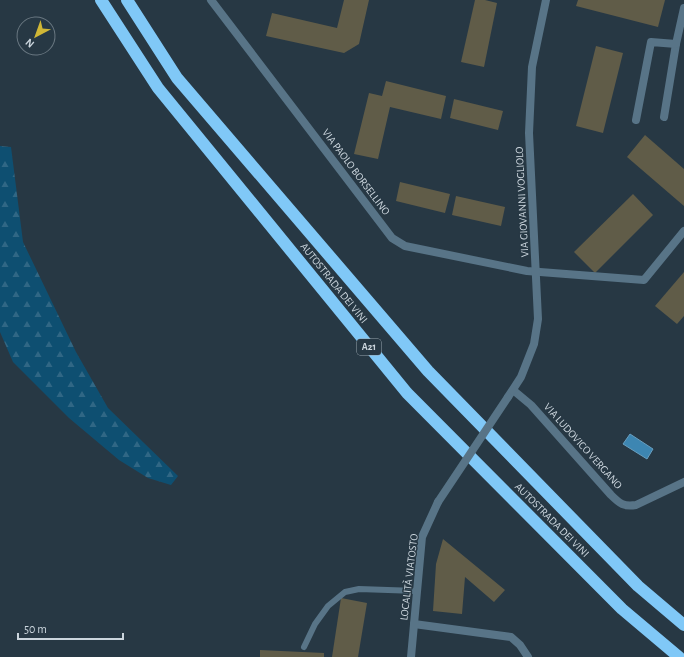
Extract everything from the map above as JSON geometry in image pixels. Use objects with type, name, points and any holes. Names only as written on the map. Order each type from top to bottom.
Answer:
[{"type":"highway","name":"AUTOSTRADA DEI VINI","points":[[101,0],[158,88],[407,393],[622,609],[679,657]]},
{"type":"highway","name":"AUTOSTRADA DEI VINI","points":[[127,0],[178,78],[428,371],[638,586],[684,625]]},
{"type":"street","name":"VIA PAOLO BORSELLINO","points":[[211,0],[392,238],[405,246],[536,272],[644,280],[684,231]]},
{"type":"street","name":"VIA GIOVANNI VOGLIOLO","points":[[438,502],[521,377],[534,344],[538,319],[529,126],[532,68],[546,0]]},
{"type":"street","points":[[664,117],[676,44],[684,8]]},
{"type":"street","points":[[636,120],[651,42],[676,44]]},
{"type":"street","name":"VIA LUDOVICO VERGANO","points":[[510,394],[531,405],[611,495],[623,505],[636,505],[684,482]]},
{"type":"street","name":"LOCALITÀ VIATOSTO","points":[[411,657],[422,537],[438,502]]},
{"type":"street","points":[[414,624],[511,637],[520,645],[528,657]]},
{"type":"lane","points":[[304,646],[315,624],[328,606],[344,592],[359,589],[417,591]]},
{"type":"green space","points":[[0,146],[11,147],[23,242],[76,352],[108,408],[178,476],[171,485],[148,478],[119,460],[69,418],[13,362],[0,332]]},
{"type":"shaded area","points":[[630,434],[653,449],[647,459],[623,444]]},
{"type":"building","points":[[344,0],[369,0],[359,44],[344,53],[266,36],[272,13],[337,28]]},
{"type":"building","points":[[475,0],[485,0],[497,3],[484,67],[461,62]]},
{"type":"building","points":[[578,0],[665,0],[658,27],[576,6]]},
{"type":"building","points":[[596,46],[623,53],[603,133],[576,126]]},
{"type":"building","points":[[386,81],[446,96],[441,119],[390,107],[378,159],[354,154],[369,93],[382,96]]},
{"type":"building","points":[[454,99],[503,111],[498,130],[450,118]]},
{"type":"building","points":[[645,135],[684,169],[684,206],[627,157]]},
{"type":"building","points":[[400,182],[450,194],[445,213],[396,201]]},
{"type":"building","points":[[633,194],[653,215],[595,273],[574,252]]},
{"type":"building","points":[[456,196],[505,207],[501,226],[452,215]]},
{"type":"building","points":[[684,272],[684,316],[677,324],[655,306]]},
{"type":"building","points":[[443,539],[505,590],[494,602],[465,577],[462,614],[433,611],[436,564]]},
{"type":"building","points":[[341,598],[367,603],[358,657],[332,657]]},
{"type":"building","points":[[260,650],[324,653],[324,657],[260,657]]}]
